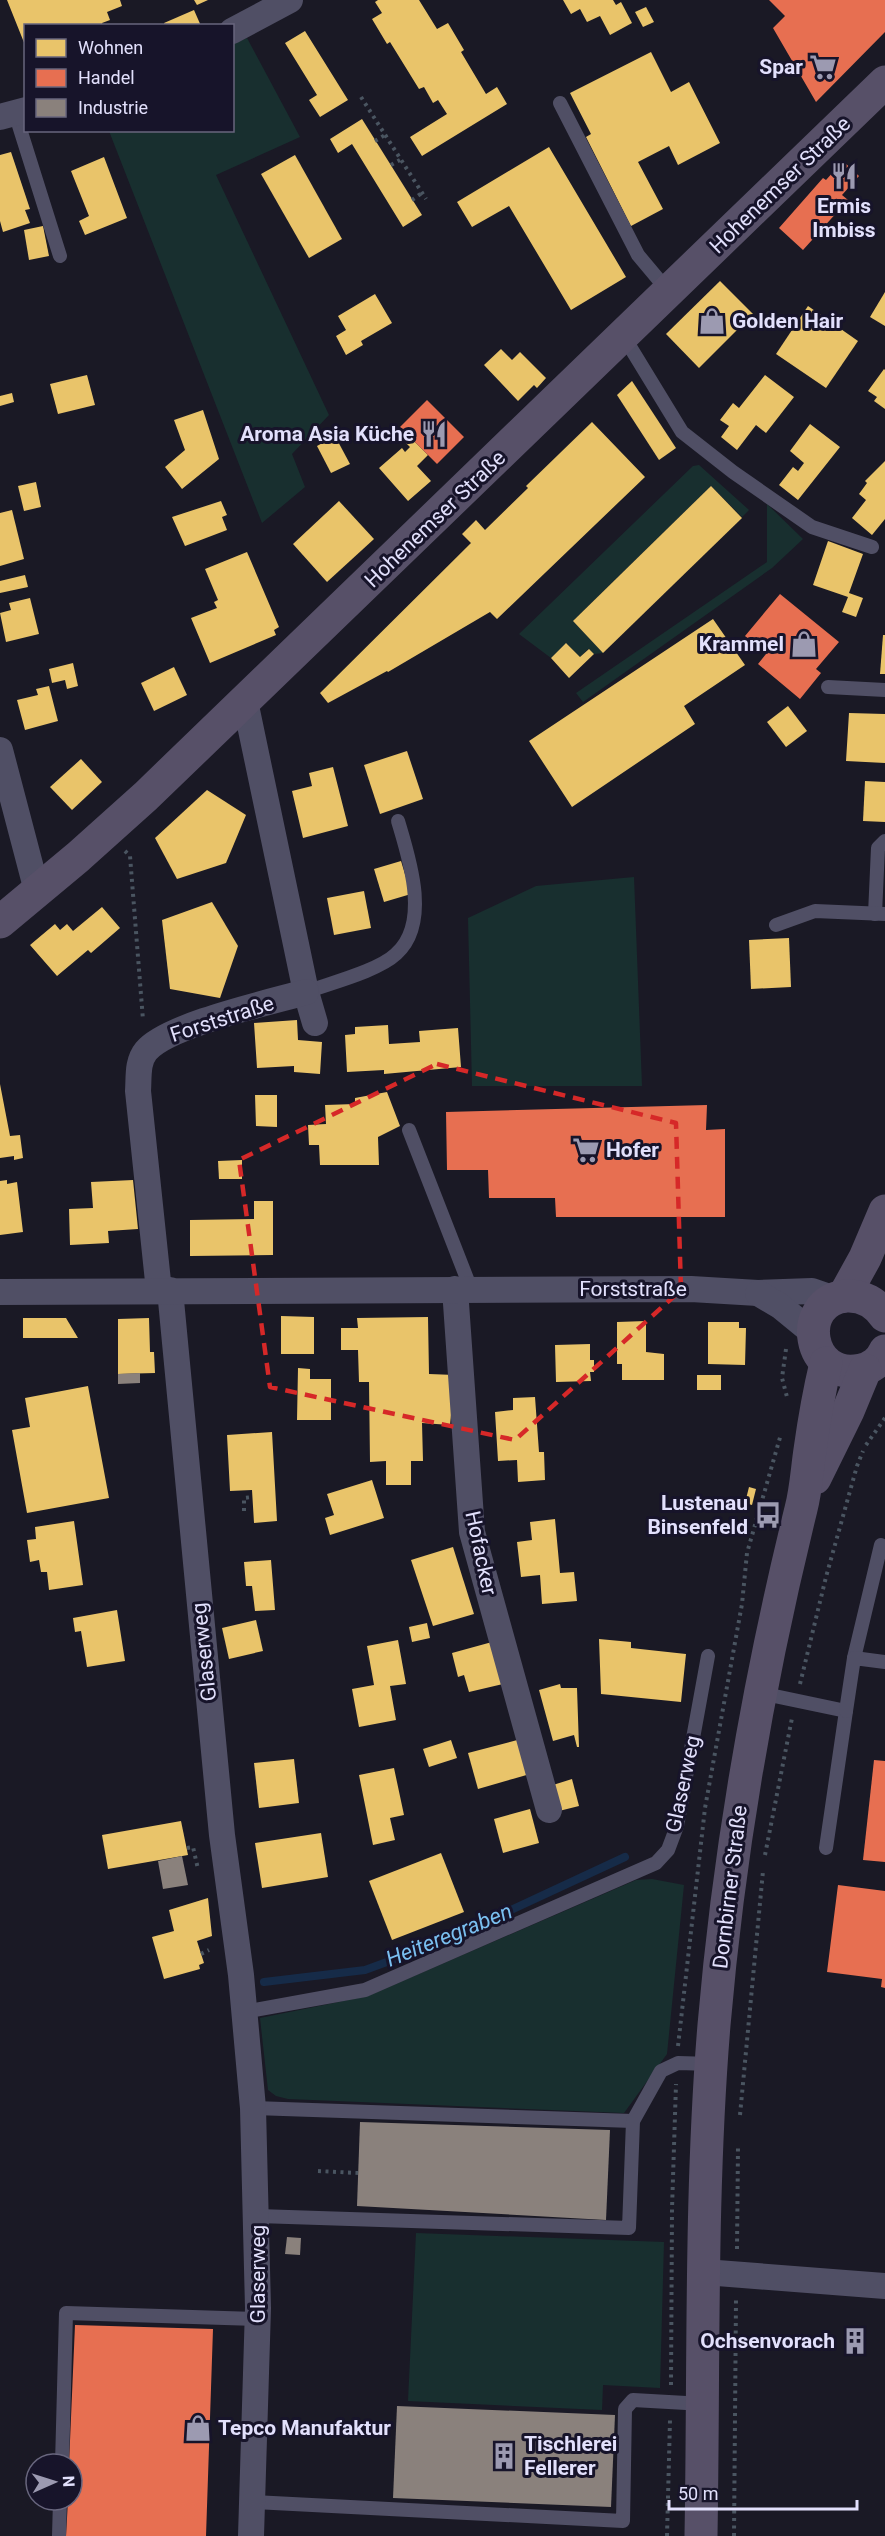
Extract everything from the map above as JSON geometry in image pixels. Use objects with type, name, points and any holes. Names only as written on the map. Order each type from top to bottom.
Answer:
[{"type":"main road","name":"Hohenemser Straße","points":[[0,922],[106,832],[245,701],[885,82]]},
{"type":"main road","points":[[826,1363],[818,1352],[813,1333],[814,1322],[820,1313],[840,1298],[865,1258],[885,1211]]},
{"type":"main road","points":[[840,1298],[857,1296],[883,1304]]},
{"type":"main road","name":"Dornbirner Straße","points":[[702,2536],[704,2272],[712,2064],[728,1885],[759,1693],[802,1507],[817,1402],[826,1363],[838,1370],[852,1372],[877,1363]]},
{"type":"main road","name":"Dornbirner Straße","points":[[802,1507],[848,1411],[877,1363]]},
{"type":"street","points":[[234,30],[290,0]]},
{"type":"street","points":[[245,701],[306,992],[315,1023]]},
{"type":"street","points":[[0,750],[37,891]]},
{"type":"street","name":"Forststraße","points":[[165,1291],[138,1091],[139,1064],[146,1051],[158,1040],[178,1030],[306,992]]},
{"type":"street","name":"Hofacker","points":[[463,1289],[472,1532],[549,1810]]},
{"type":"street","name":"Forststraße","points":[[0,1292],[691,1289],[758,1293],[812,1291],[840,1298]]},
{"type":"street","name":"Glaserweg","points":[[165,1291],[221,1824],[242,1975],[254,2108],[258,2216],[258,2319],[251,2536]]},
{"type":"street","name":"Forststraße","points":[[758,1293],[780,1306],[813,1333]]},
{"type":"street","points":[[704,2272],[885,2286]]},
{"type":"lane","points":[[560,104],[638,255],[669,292]]},
{"type":"lane","points":[[14,113],[60,256]]},
{"type":"lane","points":[[624,336],[682,432],[733,472],[761,489],[812,527],[872,547]]},
{"type":"lane","points":[[828,687],[885,690]]},
{"type":"lane","name":"Forststraße","points":[[306,992],[384,963],[397,954],[407,940],[413,920],[414,882],[398,821]]},
{"type":"lane","points":[[776,925],[815,911],[880,914],[878,848],[885,841]]},
{"type":"lane","points":[[410,1130],[463,1289]]},
{"type":"lane","points":[[826,1848],[854,1658],[881,1545]]},
{"type":"lane","name":"Glaserweg","points":[[244,2012],[365,1990],[656,1863],[668,1850],[677,1826],[708,1656]]},
{"type":"lane","points":[[854,1658],[885,1662]]},
{"type":"lane","points":[[759,1693],[846,1711]]},
{"type":"lane","points":[[258,2216],[629,2228],[633,2121],[661,2071],[678,2063],[712,2064]]},
{"type":"lane","points":[[254,2108],[633,2121]]},
{"type":"lane","points":[[62,2452],[66,2313],[258,2319]]},
{"type":"lane","points":[[253,2502],[623,2521],[625,2409],[633,2400],[704,2404]]},
{"type":"lane","points":[[59,2536],[60,2512]]},
{"type":"path","points":[[361,97],[426,199]]},
{"type":"path","points":[[375,141],[385,135]]},
{"type":"path","points":[[391,165],[400,160]]},
{"type":"path","points":[[412,200],[422,193]]},
{"type":"path","points":[[106,832],[130,856],[146,1051]]},
{"type":"path","points":[[740,2117],[764,1860],[796,1701],[826,1577],[857,1466],[866,1445],[885,1418]]},
{"type":"path","points":[[244,1511],[244,1498],[252,1497]]},
{"type":"path","points":[[187,1848],[193,1847],[198,1869]]},
{"type":"path","points":[[201,1954],[209,1950]]},
{"type":"path","points":[[736,2242],[738,2140]]},
{"type":"path","points":[[318,2171],[358,2173]]},
{"type":"path","points":[[734,2536],[736,2310]]},
{"type":"highlighted area","points":[[437,1064],[676,1123],[681,1290],[515,1440],[270,1387],[239,1160]]},
{"type":"green space","points":[[247,38],[300,137],[216,175],[329,415],[292,454],[305,487],[262,523],[109,132],[234,132],[234,44]]},
{"type":"green space","points":[[699,465],[749,510],[742,517],[711,486],[573,621],[603,653],[594,654],[588,649],[580,657],[566,643],[551,658],[519,634],[693,466]]},
{"type":"green space","points":[[767,504],[803,539],[772,568],[583,702],[576,693],[767,562]]},
{"type":"green space","points":[[634,877],[642,1086],[472,1086],[468,918],[536,886]]},
{"type":"green space","points":[[652,1879],[684,1885],[667,2054],[624,2113],[288,2099],[276,2096],[268,2090],[260,2018],[368,1996],[636,1880]]},
{"type":"green space","points":[[416,2233],[664,2242],[660,2388],[603,2385],[602,2410],[408,2401]]},
{"type":"building: Wohnen","points":[[7,0],[120,0],[122,6],[107,12],[110,20],[102,24],[24,24],[24,42]]},
{"type":"building: Wohnen","points":[[194,0],[208,0],[197,5]]},
{"type":"building: Wohnen","points":[[378,0],[419,0],[437,29],[448,23],[464,50],[461,52],[486,94],[497,87],[507,104],[422,156],[410,137],[447,114],[438,100],[433,103],[424,87],[419,89],[390,42],[387,44],[372,19],[382,13],[375,2]]},
{"type":"building: Wohnen","points":[[563,0],[613,0],[616,5],[621,2],[632,23],[610,35],[600,16],[587,22],[580,9],[571,14]]},
{"type":"building: Wohnen","points":[[646,7],[654,22],[643,27],[635,12]]},
{"type":"building: Wohnen","points":[[194,10],[200,24],[164,24]]},
{"type":"building: Wohnen","points":[[305,31],[348,100],[320,117],[309,100],[317,95],[285,43]]},
{"type":"building: Wohnen","points":[[651,52],[671,92],[689,82],[720,143],[678,165],[669,146],[638,162],[663,209],[631,226],[586,137],[591,134],[570,93]]},
{"type":"building: Wohnen","points":[[362,119],[422,215],[403,227],[352,144],[338,153],[330,139]]},
{"type":"building: Wohnen","points":[[549,147],[626,277],[571,310],[509,206],[472,227],[457,202]]},
{"type":"building: Wohnen","points":[[11,152],[30,209],[25,210],[30,223],[3,232],[0,221],[0,155]]},
{"type":"building: Wohnen","points":[[295,155],[342,239],[309,258],[261,174]]},
{"type":"building: Wohnen","points":[[104,157],[127,218],[85,235],[79,221],[89,216],[71,171]]},
{"type":"building: Wohnen","points":[[43,226],[49,256],[29,260],[24,230]]},
{"type":"building: Wohnen","points":[[720,281],[753,314],[699,368],[666,334]]},
{"type":"building: Wohnen","points":[[885,292],[885,326],[870,317]]},
{"type":"building: Wohnen","points":[[375,294],[392,323],[361,341],[363,345],[346,355],[336,336],[346,330],[338,316]]},
{"type":"building: Wohnen","points":[[808,306],[858,341],[826,388],[776,354]]},
{"type":"building: Wohnen","points":[[501,349],[512,360],[520,352],[546,378],[537,388],[534,385],[518,401],[484,365]]},
{"type":"building: Wohnen","points":[[884,369],[885,409],[874,401],[877,397],[868,391]]},
{"type":"building: Wohnen","points":[[87,375],[95,405],[58,414],[50,384]]},
{"type":"building: Wohnen","points":[[765,375],[794,397],[766,433],[756,425],[737,450],[721,437],[729,426],[720,420],[733,403],[739,408]]},
{"type":"building: Wohnen","points":[[632,381],[676,448],[659,460],[617,395]]},
{"type":"building: Wohnen","points":[[12,393],[14,402],[0,406],[0,396]]},
{"type":"building: Wohnen","points":[[203,410],[219,459],[182,489],[165,467],[185,450],[174,420]]},
{"type":"building: Wohnen","points":[[592,422],[645,477],[497,619],[490,612],[388,672],[328,703],[320,693],[471,543],[462,534],[476,520],[485,530],[528,488],[526,486]]},
{"type":"building: Wohnen","points":[[810,424],[840,447],[798,500],[779,485],[793,467],[798,471],[804,463],[790,451]]},
{"type":"building: Wohnen","points":[[404,431],[428,455],[417,466],[431,481],[408,501],[379,468],[402,448],[405,452],[410,447],[399,436]]},
{"type":"building: Wohnen","points":[[335,436],[350,464],[331,473],[317,446]]},
{"type":"building: Wohnen","points":[[885,461],[885,519],[872,535],[852,518],[866,500],[859,494],[867,483],[865,481]]},
{"type":"building: Wohnen","points":[[36,482],[41,507],[24,511],[18,486]]},
{"type":"building: Wohnen","points":[[711,486],[742,518],[603,653],[573,621]]},
{"type":"building: Wohnen","points":[[221,501],[227,515],[222,517],[227,530],[185,546],[172,517]]},
{"type":"building: Wohnen","points":[[339,501],[374,539],[327,582],[293,544]]},
{"type":"building: Wohnen","points":[[12,510],[24,559],[0,566],[0,513]]},
{"type":"building: Wohnen","points":[[828,541],[863,554],[849,593],[863,598],[856,617],[842,612],[848,597],[813,585]]},
{"type":"building: Wohnen","points":[[247,552],[279,627],[274,630],[276,635],[210,663],[191,618],[217,608],[214,602],[218,600],[205,569]]},
{"type":"building: Wohnen","points":[[25,575],[28,587],[0,593],[0,581]]},
{"type":"building: Wohnen","points":[[30,598],[39,634],[6,642],[0,613],[11,610],[9,603]]},
{"type":"building: Wohnen","points":[[713,619],[745,665],[684,706],[695,724],[572,807],[529,741]]},
{"type":"building: Wohnen","points":[[883,635],[885,635],[885,674],[880,674]]},
{"type":"building: Wohnen","points":[[566,643],[580,657],[589,649],[594,654],[569,678],[551,658]]},
{"type":"building: Wohnen","points":[[73,663],[78,686],[67,689],[65,680],[52,683],[49,669]]},
{"type":"building: Wohnen","points":[[174,667],[187,695],[154,711],[141,683]]},
{"type":"building: Wohnen","points":[[49,686],[58,721],[25,730],[17,700],[38,695],[36,689]]},
{"type":"building: Wohnen","points":[[788,706],[807,731],[786,747],[767,722]]},
{"type":"building: Wohnen","points":[[849,713],[885,714],[885,763],[846,761]]},
{"type":"building: Wohnen","points":[[407,751],[423,799],[380,814],[364,765]]},
{"type":"building: Wohnen","points":[[81,759],[102,782],[72,810],[50,787]]},
{"type":"building: Wohnen","points":[[333,767],[348,826],[303,838],[292,791],[312,786],[309,773]]},
{"type":"building: Wohnen","points":[[865,781],[885,782],[885,822],[863,821]]},
{"type":"building: Wohnen","points":[[207,790],[246,815],[226,863],[177,879],[155,838]]},
{"type":"building: Wohnen","points":[[401,861],[411,894],[384,902],[374,869]]},
{"type":"building: Wohnen","points":[[364,891],[371,928],[334,935],[327,898]]},
{"type":"building: Wohnen","points":[[212,902],[238,946],[220,998],[170,989],[162,920]]},
{"type":"building: Wohnen","points":[[102,907],[120,928],[91,953],[88,950],[57,976],[30,945],[55,924],[60,930],[67,924],[73,931]]},
{"type":"building: Wohnen","points":[[789,938],[791,987],[751,989],[749,940]]},
{"type":"building: Wohnen","points":[[297,1020],[298,1040],[322,1042],[320,1074],[294,1072],[294,1066],[257,1068],[254,1023]]},
{"type":"building: Wohnen","points":[[388,1025],[389,1044],[420,1042],[419,1031],[458,1028],[461,1067],[384,1074],[384,1070],[347,1072],[345,1035],[355,1034],[355,1027]]},
{"type":"building: Wohnen","points":[[0,1084],[10,1136],[20,1135],[23,1158],[14,1160],[14,1156],[0,1158]]},
{"type":"building: Wohnen","points":[[387,1092],[400,1126],[378,1137],[379,1165],[320,1165],[319,1145],[309,1145],[308,1125],[326,1124],[325,1105],[355,1104],[355,1098]]},
{"type":"building: Wohnen","points":[[255,1095],[277,1095],[277,1127],[256,1126]]},
{"type":"building: Wohnen","points":[[242,1160],[242,1179],[219,1179],[218,1161]]},
{"type":"building: Wohnen","points":[[7,1180],[7,1184],[17,1182],[23,1232],[0,1235],[0,1181]]},
{"type":"building: Wohnen","points":[[133,1180],[138,1229],[108,1231],[109,1243],[70,1245],[69,1209],[93,1208],[91,1182]]},
{"type":"building: Wohnen","points":[[254,1201],[273,1201],[273,1255],[190,1256],[190,1220],[254,1219]]},
{"type":"building: Wohnen","points":[[281,1316],[314,1317],[314,1354],[281,1354]]},
{"type":"building: Wohnen","points":[[428,1317],[429,1374],[455,1375],[450,1425],[422,1423],[423,1461],[411,1461],[411,1485],[386,1485],[386,1461],[370,1462],[369,1382],[359,1382],[358,1350],[341,1350],[341,1328],[358,1328],[357,1318]]},
{"type":"building: Wohnen","points":[[23,1318],[66,1318],[78,1338],[23,1338]]},
{"type":"building: Wohnen","points":[[149,1318],[150,1352],[154,1352],[155,1373],[118,1374],[118,1319]]},
{"type":"building: Wohnen","points":[[646,1321],[646,1352],[664,1354],[664,1380],[622,1380],[622,1364],[617,1364],[617,1322]]},
{"type":"building: Wohnen","points":[[708,1322],[739,1322],[739,1328],[746,1328],[745,1365],[708,1364]]},
{"type":"building: Wohnen","points":[[590,1344],[590,1360],[594,1360],[594,1372],[590,1372],[591,1381],[556,1382],[555,1345]]},
{"type":"building: Wohnen","points":[[298,1368],[310,1369],[310,1379],[331,1379],[331,1420],[297,1420]]},
{"type":"building: Wohnen","points":[[697,1375],[721,1375],[721,1390],[697,1390]]},
{"type":"building: Wohnen","points":[[88,1386],[109,1498],[27,1513],[12,1430],[30,1427],[25,1398]]},
{"type":"building: Wohnen","points":[[535,1397],[539,1452],[544,1452],[545,1480],[518,1482],[517,1460],[498,1461],[495,1412],[513,1410],[513,1398]]},
{"type":"building: Wohnen","points":[[272,1432],[277,1521],[254,1523],[252,1490],[230,1491],[227,1435]]},
{"type":"building: Wohnen","points":[[372,1480],[384,1518],[330,1535],[325,1518],[334,1515],[327,1494]]},
{"type":"building: Wohnen","points":[[749,1487],[756,1489],[752,1505],[745,1503]]},
{"type":"building: Wohnen","points":[[555,1519],[560,1573],[574,1572],[577,1601],[542,1604],[540,1575],[521,1577],[517,1542],[532,1540],[530,1522]]},
{"type":"building: Wohnen","points":[[74,1521],[83,1585],[49,1590],[47,1572],[41,1572],[39,1560],[30,1562],[27,1540],[36,1539],[35,1527]]},
{"type":"building: Wohnen","points":[[453,1547],[474,1614],[433,1626],[411,1560]]},
{"type":"building: Wohnen","points":[[271,1560],[275,1610],[255,1611],[252,1586],[246,1586],[244,1562]]},
{"type":"building: Wohnen","points":[[117,1610],[125,1661],[87,1667],[81,1631],[75,1632],[73,1618]]},
{"type":"building: Wohnen","points":[[256,1620],[263,1651],[229,1659],[222,1628]]},
{"type":"building: Wohnen","points":[[427,1623],[430,1638],[412,1642],[409,1627]]},
{"type":"building: Wohnen","points":[[599,1639],[631,1642],[631,1648],[686,1654],[681,1702],[601,1694]]},
{"type":"building: Wohnen","points":[[398,1640],[406,1684],[390,1686],[396,1720],[359,1727],[352,1689],[374,1685],[367,1646]]},
{"type":"building: Wohnen","points":[[492,1642],[503,1684],[469,1692],[464,1675],[458,1677],[452,1653]]},
{"type":"building: Wohnen","points":[[560,1684],[561,1688],[577,1688],[579,1747],[577,1747],[574,1735],[553,1741],[539,1690]]},
{"type":"building: Wohnen","points":[[521,1739],[530,1774],[478,1789],[468,1753]]},
{"type":"building: Wohnen","points":[[451,1740],[457,1758],[429,1767],[423,1749]]},
{"type":"building: Wohnen","points":[[294,1759],[299,1803],[259,1808],[254,1763]]},
{"type":"building: Wohnen","points":[[394,1768],[404,1815],[390,1818],[395,1840],[373,1845],[359,1775]]},
{"type":"building: Wohnen","points":[[572,1779],[579,1806],[559,1811],[553,1785]]},
{"type":"building: Wohnen","points":[[530,1809],[539,1843],[503,1853],[494,1819]]},
{"type":"building: Wohnen","points":[[181,1821],[188,1855],[108,1869],[102,1835]]},
{"type":"building: Wohnen","points":[[321,1833],[328,1877],[262,1888],[255,1843]]},
{"type":"building: Wohnen","points":[[441,1853],[464,1912],[392,1940],[369,1881]]},
{"type":"building: Wohnen","points":[[208,1898],[212,1936],[197,1941],[204,1963],[199,1965],[200,1969],[164,1979],[152,1937],[174,1931],[169,1910]]},
{"type":"building: Handel","name":"Spar","points":[[769,0],[885,0],[885,32],[816,102],[773,28],[785,16]]},
{"type":"building: Handel","points":[[843,161],[859,176],[842,195],[848,200],[803,250],[779,228],[823,178],[826,180]]},
{"type":"building: Handel","name":"Aroma Asia Küche","points":[[427,400],[464,437],[437,464],[400,427]]},
{"type":"building: Handel","points":[[780,594],[839,642],[816,669],[821,673],[800,699],[758,664],[766,654],[745,636]]},
{"type":"building: Handel","name":"Hofer","points":[[707,1105],[706,1130],[725,1129],[725,1217],[556,1217],[555,1198],[489,1198],[488,1170],[447,1170],[446,1112]]},
{"type":"building: Handel","points":[[874,1760],[885,1761],[885,1862],[863,1860]]},
{"type":"building: Handel","points":[[838,1885],[885,1891],[885,1988],[881,1987],[882,1979],[827,1972]]},
{"type":"building: Handel","points":[[75,2325],[213,2329],[206,2536],[66,2536],[67,2512],[84,2512],[84,2452],[70,2452]]},
{"type":"building: Industrie","points":[[140,1373],[140,1383],[118,1384],[118,1374]]},
{"type":"building: Industrie","points":[[182,1856],[188,1885],[163,1889],[158,1861]]},
{"type":"building: Industrie","points":[[360,2122],[610,2130],[606,2220],[357,2206]]},
{"type":"building: Industrie","points":[[287,2237],[301,2238],[300,2255],[285,2254]]},
{"type":"building: Industrie","name":"Ochsenvorach","points":[[848,2326],[865,2327],[862,2356],[845,2354]]},
{"type":"building: Industrie","name":"Tischlerei Fellerer","points":[[397,2406],[615,2415],[611,2507],[393,2498]]},
{"type":"waterway","name":"Heiteregraben","points":[[264,1982],[365,1970],[496,1917],[625,1857]]},
{"type":"place","name":"Spar","points":[[823,67]]},
{"type":"place","name":"Ermis Imbiss","points":[[844,176]]},
{"type":"place","name":"Golden Hair","points":[[712,321]]},
{"type":"place","name":"Aroma Asia Küche","points":[[434,434]]},
{"type":"place","name":"Krammel","points":[[804,644]]},
{"type":"place","name":"Hofer","points":[[586,1150]]},
{"type":"place","name":"Lustenau Binsenfeld","points":[[768,1515]]},
{"type":"place","name":"Ochsenvorach","points":[[855,2341]]},
{"type":"place","name":"Tepco Manufaktur","points":[[198,2428]]},
{"type":"place","name":"Tischlerei Fellerer","points":[[504,2456]]}]
